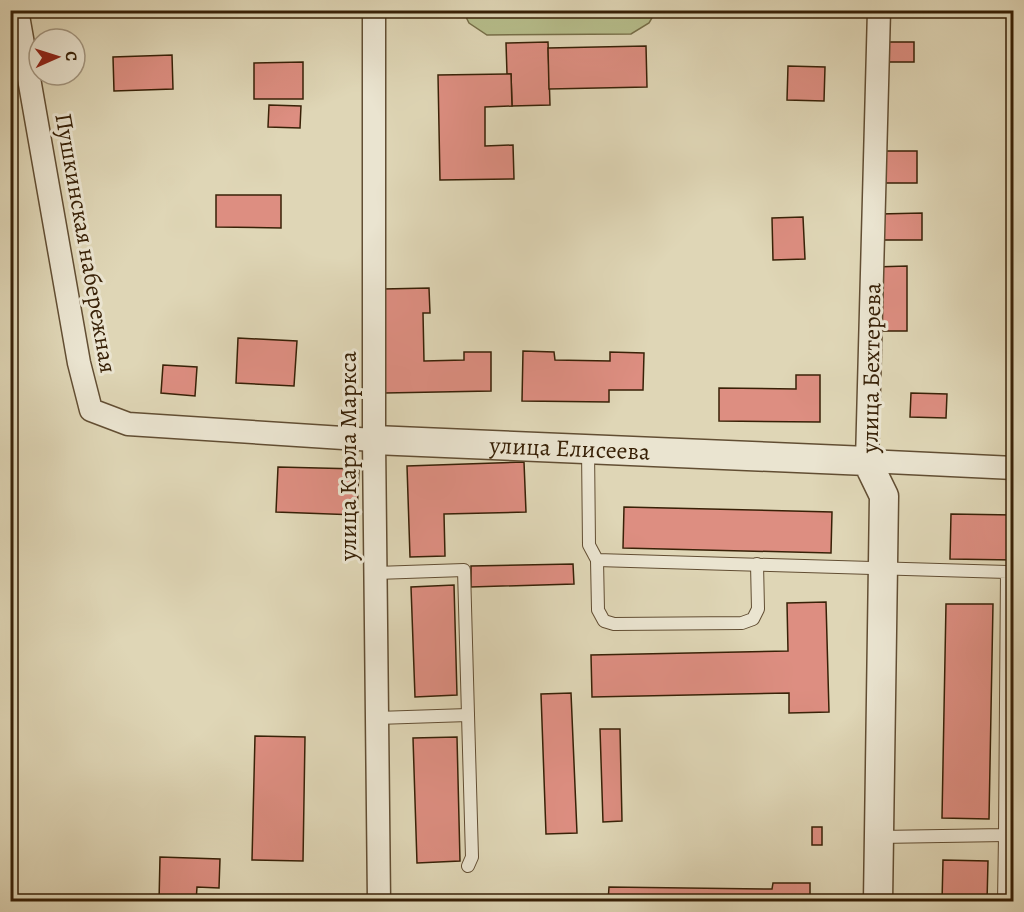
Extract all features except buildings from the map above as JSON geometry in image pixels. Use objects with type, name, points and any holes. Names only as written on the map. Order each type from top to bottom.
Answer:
[{"type":"street","name":"Пушкинская набережная","points":[[17,10],[60,261],[88,401],[91,410],[128,424]]},
{"type":"street","name":"улица Карла Маркса","points":[[374,10],[374,440],[379,902]]},
{"type":"street","name":"улица Бехтерева","points":[[878,902],[881,568],[884,496],[867,461],[879,10]]},
{"type":"street","name":"улица Елисеева","points":[[128,424],[374,440],[1014,468]]},
{"type":"lane","points":[[588,448],[589,545],[597,560],[598,610],[604,621],[614,624],[742,623],[753,619],[759,609],[758,564]]},
{"type":"lane","points":[[597,560],[1010,573],[1004,902]]},
{"type":"lane","points":[[376,573],[464,570],[472,857],[468,866]]},
{"type":"lane","points":[[377,718],[468,715]]},
{"type":"lane","points":[[878,837],[1005,835]]},
{"type":"green space","points":[[463,11],[656,11],[649,23],[631,34],[487,35],[469,23]]}]
